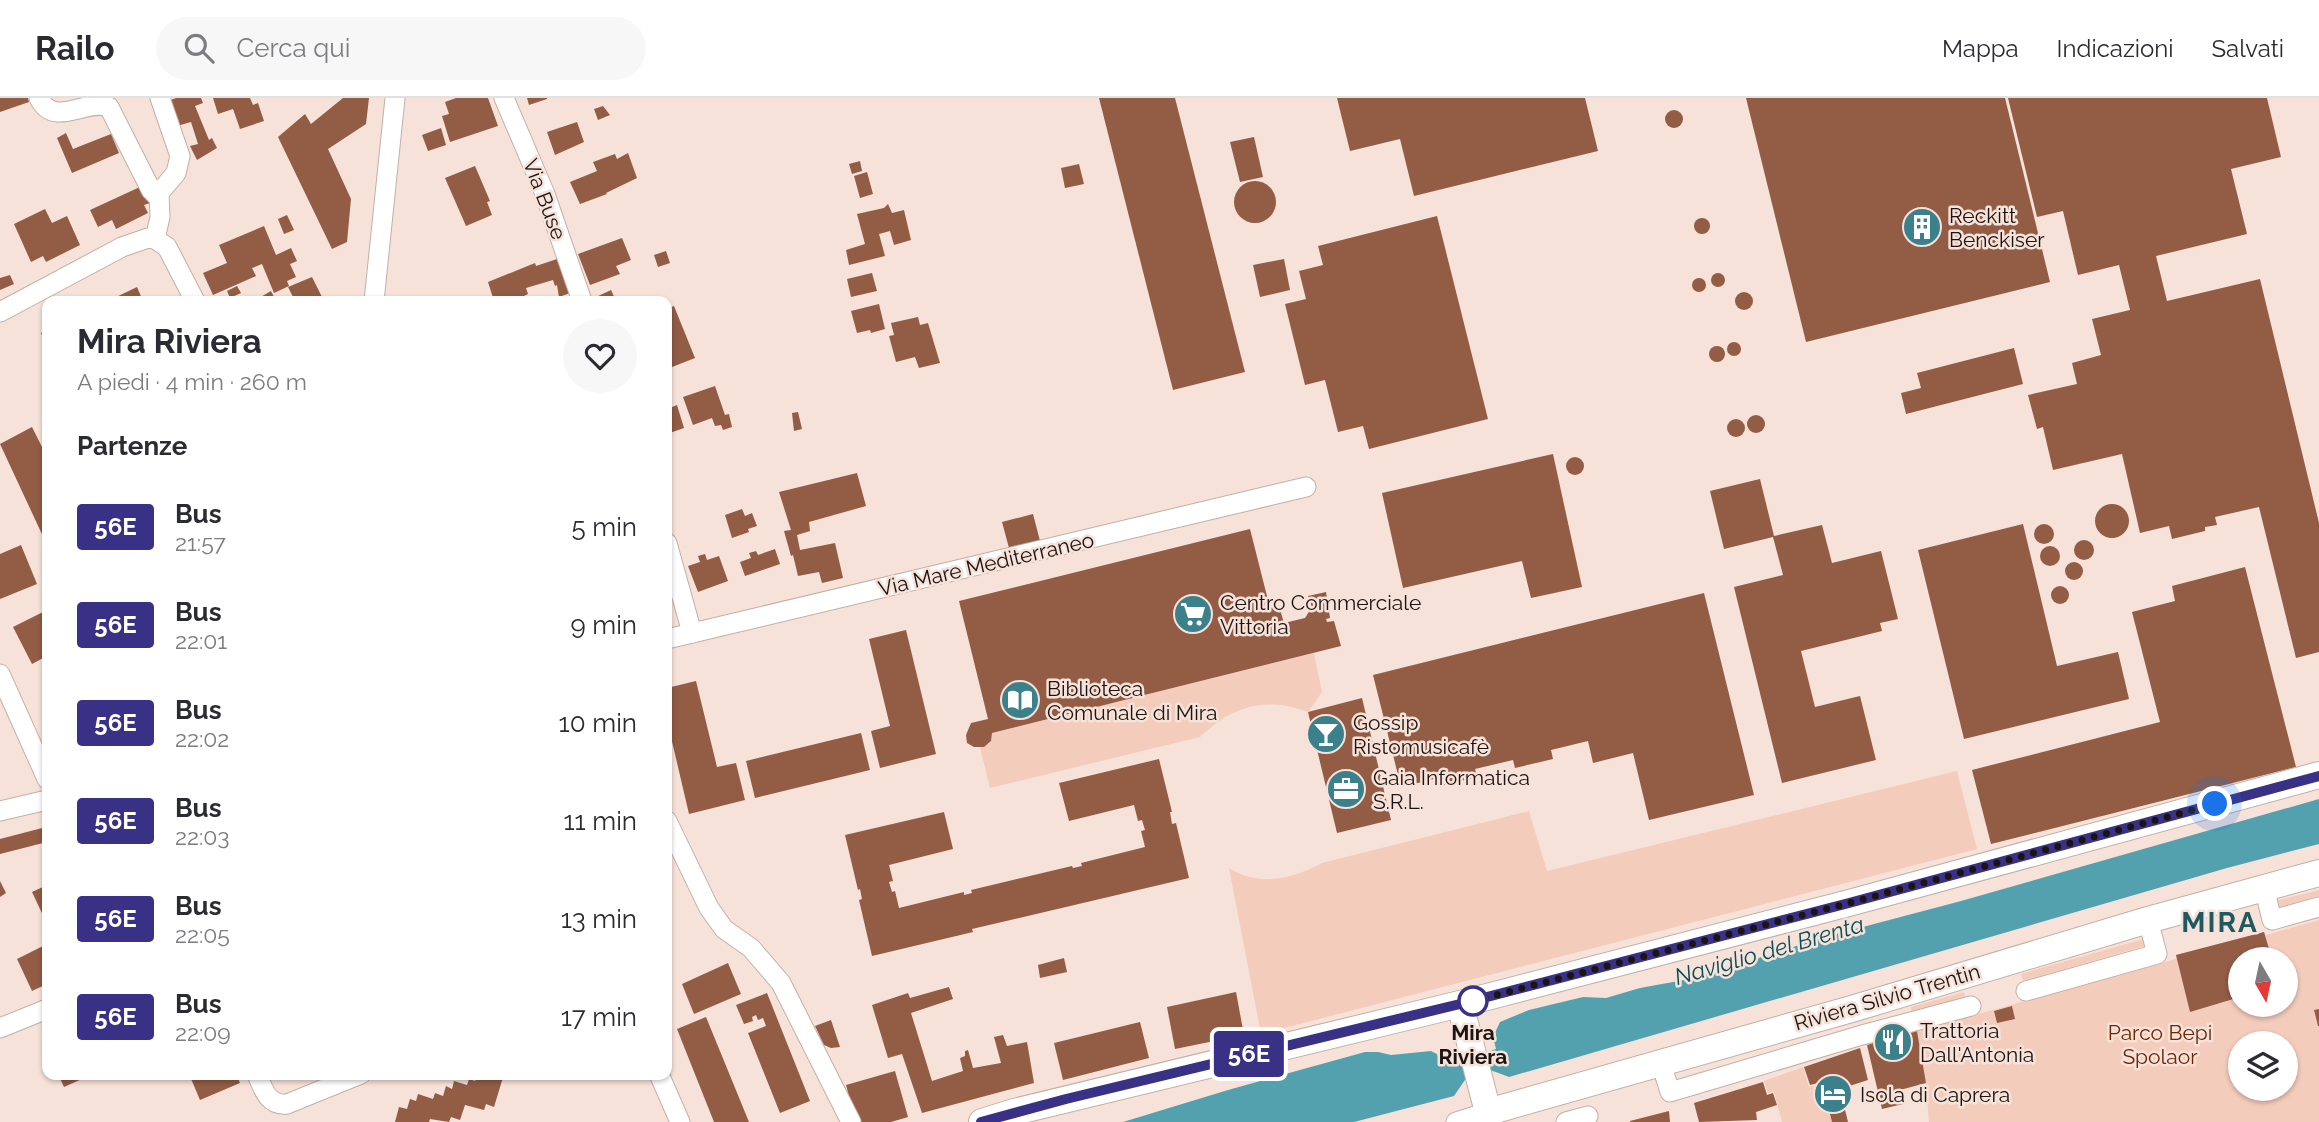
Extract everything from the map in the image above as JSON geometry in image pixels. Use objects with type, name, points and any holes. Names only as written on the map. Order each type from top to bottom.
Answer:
[{"type":"street","points":[[39,98],[46,109],[55,112],[100,104],[109,107],[151,190],[158,197]]},
{"type":"street","points":[[155,239],[160,217],[158,197],[176,173],[180,156],[160,98]]},
{"type":"street","points":[[375,296],[395,98]]},
{"type":"street","name":"Via Buse","points":[[504,98],[545,194],[580,296]]},
{"type":"street","points":[[0,312],[122,247],[155,239],[167,247],[192,296]]},
{"type":"street","name":"Via Mare Mediterraneo","points":[[672,638],[1306,487]]},
{"type":"street","points":[[672,561],[692,633]]},
{"type":"street","points":[[0,674],[42,768]]},
{"type":"street","points":[[982,1122],[1460,1004],[1863,899],[2319,775]]},
{"type":"street","points":[[0,811],[42,801]]},
{"type":"street","points":[[672,831],[709,908],[724,929],[751,948],[781,983],[851,1122]]},
{"type":"street","name":"Riviera Silvio Trentin","points":[[1456,1122],[1490,1117],[1661,1063],[2148,920],[2319,873]]},
{"type":"street","points":[[2264,887],[2272,920],[2319,907]]},
{"type":"street","points":[[2026,990],[2157,954],[2148,920]]},
{"type":"street","points":[[1460,1004],[1490,1117]]},
{"type":"street","points":[[1661,1063],[1670,1092],[1971,1006]]},
{"type":"street","points":[[1854,1008],[1862,1035]]},
{"type":"street","points":[[0,1028],[42,1011]]},
{"type":"street","points":[[260,1080],[270,1099],[281,1104],[346,1080]]},
{"type":"street","points":[[662,1080],[680,1122]]},
{"type":"street","points":[[1566,1122],[1588,1116]]},
{"type":"green space","points":[[1314,653],[1322,692],[1308,712],[1278,705],[1250,707],[1224,718],[1200,737],[990,788],[980,747],[990,743],[992,733]]},
{"type":"green space","points":[[1957,771],[1977,849],[1261,1034],[1229,868],[1240,874],[1264,879],[1288,877],[1322,863],[1529,811],[1547,871]]},
{"type":"green space","points":[[2319,890],[2319,897],[2277,908],[2275,901]]},
{"type":"green space","name":"Parco Bepi Spolaor","points":[[2319,920],[2319,1122],[1929,1122],[1926,1083],[1917,1031],[2264,932],[2266,935]]},
{"type":"green space","points":[[2147,938],[2148,945],[2023,981],[2021,974]]},
{"type":"green space","points":[[1964,992],[1966,998],[1912,1014],[1911,1007]]},
{"type":"green space","points":[[1803,1067],[1809,1087],[1820,1084],[1825,1092],[1832,1122],[1782,1122],[1774,1092],[1768,1093],[1764,1081]]},
{"type":"water","points":[[2319,799],[2319,844],[2227,868],[1509,1077],[1493,1071],[1467,1077],[1454,1096],[1354,1122],[1123,1122],[1365,1052],[1391,1055],[1431,1051],[1437,1054],[1439,1059],[1449,1056],[1451,1063],[1496,1049],[1493,1037],[1500,1022],[1529,1010],[1583,997],[1606,998],[1640,988],[1695,978],[1825,937]]},
{"type":"building","points":[[0,98],[28,98],[29,102],[0,112]]},
{"type":"building","points":[[176,98],[201,98],[203,103],[195,106],[209,140],[212,138],[217,148],[197,160],[190,146],[198,144],[191,122],[177,126],[168,101]]},
{"type":"building","points":[[213,98],[250,98],[253,105],[258,103],[264,121],[240,129],[233,109],[218,114]]},
{"type":"building","points":[[343,98],[369,98],[366,124],[328,149],[351,199],[347,242],[332,249],[278,137],[305,114],[311,124]]},
{"type":"building","points":[[456,98],[488,98],[498,126],[450,142],[442,116],[449,114],[445,102]]},
{"type":"building","points":[[527,98],[547,98],[547,99],[529,105]]},
{"type":"building","points":[[1099,98],[1175,98],[1245,372],[1173,390]]},
{"type":"building","points":[[1337,98],[1585,98],[1598,151],[1414,196],[1400,139],[1350,151]]},
{"type":"building","name":"Reckitt Benckiser","points":[[1746,98],[2005,98],[2050,282],[1806,342]]},
{"type":"building","points":[[2008,98],[2267,98],[2281,157],[2231,169],[2247,234],[2156,256],[2167,301],[2260,279],[2319,523],[2319,652],[2296,658],[2259,507],[2215,517],[2217,525],[2205,527],[2205,531],[2172,539],[2169,526],[2140,533],[2122,454],[2053,470],[2043,427],[2037,429],[2028,395],[2077,384],[2072,363],[2101,355],[2092,319],[2130,310],[2119,265],[2078,275],[2063,211],[2037,217]]},
{"type":"building","points":[[603,106],[610,115],[598,120],[594,109]]},
{"type":"building","points":[[1670,110],[1678,110],[1683,119],[1681,126],[1670,128],[1665,123],[1665,115]]},
{"type":"building","points":[[577,122],[584,142],[555,155],[547,132]]},
{"type":"building","points":[[441,128],[446,145],[428,151],[422,135]]},
{"type":"building","points":[[66,133],[73,149],[111,134],[119,153],[72,173],[57,138]]},
{"type":"building","points":[[1254,137],[1263,177],[1240,182],[1230,142]]},
{"type":"building","points":[[628,153],[637,178],[607,194],[580,204],[570,182],[597,171],[593,162],[615,154],[617,159]]},
{"type":"building","points":[[860,161],[862,171],[852,174],[849,164]]},
{"type":"building","points":[[1079,164],[1084,184],[1065,188],[1061,168]]},
{"type":"building","points":[[475,166],[490,201],[487,202],[492,215],[466,226],[445,178]]},
{"type":"building","points":[[867,172],[873,194],[860,198],[854,176]]},
{"type":"building","points":[[1255,181],[1270,187],[1276,202],[1270,217],[1255,223],[1240,217],[1234,202],[1240,187]]},
{"type":"building","points":[[142,186],[150,203],[144,205],[148,213],[116,229],[112,220],[98,227],[90,210]]},
{"type":"building","points":[[888,204],[892,213],[904,210],[911,240],[894,245],[890,231],[879,234],[885,256],[849,265],[846,250],[865,244],[857,214],[884,208]]},
{"type":"building","points":[[45,209],[52,223],[67,216],[80,245],[46,262],[43,256],[31,262],[14,224]]},
{"type":"building","points":[[287,215],[294,230],[284,234],[278,219]]},
{"type":"building","points":[[1437,216],[1488,419],[1369,449],[1363,426],[1338,432],[1325,380],[1305,385],[1285,304],[1306,299],[1299,271],[1323,265],[1318,246]]},
{"type":"building","points":[[1702,218],[1708,220],[1708,232],[1702,234],[1696,232],[1694,226],[1696,220]]},
{"type":"building","points":[[264,226],[276,255],[291,248],[297,261],[290,264],[296,277],[287,281],[289,286],[274,293],[262,264],[252,268],[256,276],[213,295],[203,273],[227,263],[219,245]]},
{"type":"building","points":[[622,238],[631,260],[616,266],[620,274],[590,285],[578,254]]},
{"type":"building","points":[[666,251],[670,263],[658,267],[654,255]]},
{"type":"building","points":[[560,258],[570,293],[559,296],[553,280],[526,288],[528,294],[524,296],[492,296],[488,282],[535,263],[536,266]]},
{"type":"building","points":[[1284,259],[1290,290],[1260,297],[1253,265]]},
{"type":"building","points":[[872,273],[877,291],[851,297],[847,279]]},
{"type":"building","points":[[1715,273],[1721,273],[1725,280],[1721,287],[1715,287],[1711,283],[1711,277]]},
{"type":"building","points":[[10,275],[14,284],[0,290],[0,278]]},
{"type":"building","points":[[312,277],[322,296],[292,296],[288,287]]},
{"type":"building","points":[[1696,278],[1702,278],[1706,285],[1702,292],[1696,292],[1692,288],[1692,282]]},
{"type":"building","points":[[237,286],[241,293],[229,296],[227,291]]},
{"type":"building","points":[[137,287],[141,296],[118,296]]},
{"type":"building","points":[[611,290],[614,296],[598,296]]},
{"type":"building","points":[[1744,292],[1752,297],[1753,301],[1748,309],[1744,310],[1736,305],[1735,301],[1740,293]]},
{"type":"building","points":[[879,304],[885,329],[857,333],[851,311]]},
{"type":"building","points":[[674,306],[695,358],[672,367]]},
{"type":"building","points":[[918,317],[920,325],[928,323],[940,363],[919,368],[915,357],[896,362],[889,336],[894,335],[891,323]]},
{"type":"building","points":[[1731,342],[1737,342],[1741,349],[1737,356],[1731,356],[1727,352],[1727,346]]},
{"type":"building","points":[[1717,346],[1725,354],[1717,362],[1709,354]]},
{"type":"building","points":[[2014,348],[2023,384],[1906,414],[1901,393],[1921,388],[1917,373]]},
{"type":"building","points":[[715,386],[725,415],[729,414],[732,427],[723,430],[721,425],[715,426],[712,418],[693,425],[683,397]]},
{"type":"building","points":[[677,405],[684,428],[672,432],[672,407]]},
{"type":"building","points":[[798,412],[802,429],[794,431],[792,413]]},
{"type":"building","points":[[1752,415],[1760,415],[1765,424],[1763,431],[1752,433],[1747,428],[1747,420]]},
{"type":"building","points":[[1736,419],[1744,424],[1745,428],[1740,436],[1736,437],[1728,432],[1727,428],[1732,420]]},
{"type":"building","points":[[32,427],[42,447],[42,534],[0,444]]},
{"type":"building","points":[[1553,454],[1582,587],[1531,598],[1522,561],[1403,588],[1382,493]]},
{"type":"building","points":[[1575,457],[1581,460],[1584,466],[1581,472],[1575,475],[1569,472],[1566,466],[1569,460]]},
{"type":"building","points":[[857,473],[866,506],[809,522],[810,531],[797,535],[800,550],[835,543],[843,578],[822,583],[819,572],[798,576],[784,531],[791,530],[779,492]]},
{"type":"building","points":[[1760,479],[1774,536],[1822,525],[1832,563],[1881,551],[1898,619],[1880,623],[1882,631],[1801,651],[1815,707],[1860,696],[1876,760],[1782,783],[1734,587],[1783,575],[1773,537],[1724,549],[1710,491]]},
{"type":"building","points":[[2112,504],[2124,509],[2129,521],[2124,533],[2112,538],[2100,533],[2095,521],[2100,509]]},
{"type":"building","points":[[742,509],[745,516],[752,513],[757,526],[732,538],[725,515]]},
{"type":"building","points":[[1033,514],[1040,541],[1009,548],[1002,522]]},
{"type":"building","points":[[2023,524],[2057,666],[2118,652],[2129,699],[1964,739],[1918,550]]},
{"type":"building","points":[[2044,524],[2051,527],[2054,534],[2051,541],[2044,544],[2037,541],[2034,534],[2037,527]]},
{"type":"building","points":[[1250,529],[1270,608],[1279,606],[1284,623],[1305,618],[1312,607],[1308,596],[1326,592],[1330,618],[1326,619],[1327,622],[1334,621],[1341,646],[992,733],[991,741],[984,747],[974,747],[967,743],[966,735],[971,723],[988,719],[959,601]]},
{"type":"building","points":[[2084,540],[2091,543],[2094,550],[2091,557],[2084,560],[2077,557],[2074,550],[2077,543]]},
{"type":"building","points":[[21,545],[37,584],[0,599],[0,554]]},
{"type":"building","points":[[2050,546],[2057,549],[2060,556],[2057,563],[2050,566],[2043,563],[2040,556],[2043,549]]},
{"type":"building","points":[[775,549],[780,564],[745,576],[740,562],[751,558],[749,553],[756,551],[758,555]]},
{"type":"building","points":[[705,554],[707,560],[719,556],[728,581],[698,592],[688,566],[700,562],[698,556]]},
{"type":"building","points":[[2074,562],[2080,565],[2083,571],[2080,577],[2074,580],[2068,577],[2065,571],[2068,565]]},
{"type":"building","points":[[2245,567],[2296,767],[1991,844],[1972,770],[2160,722],[2132,612],[2175,601],[2172,586]]},
{"type":"building","points":[[2056,586],[2064,586],[2069,595],[2067,602],[2056,604],[2051,599],[2051,591]]},
{"type":"building","points":[[1704,593],[1754,795],[1649,820],[1633,753],[1593,763],[1588,741],[1551,750],[1553,759],[1515,768],[1513,760],[1475,769],[1477,777],[1441,786],[1439,778],[1401,787],[1373,675]]},
{"type":"building","points":[[42,612],[42,659],[32,664],[13,627]]},
{"type":"building","points":[[906,630],[936,754],[880,768],[871,731],[890,726],[869,639]]},
{"type":"building","points":[[696,681],[717,767],[736,763],[745,800],[689,814],[672,741],[672,687]]},
{"type":"building","points":[[1362,698],[1391,820],[1337,833],[1308,712]]},
{"type":"building","points":[[861,733],[870,770],[755,798],[746,761]]},
{"type":"building","points":[[1159,759],[1172,812],[1172,824],[1176,823],[1189,878],[972,929],[973,932],[872,956],[859,900],[862,899],[860,889],[858,890],[845,835],[944,812],[953,849],[889,865],[893,881],[889,882],[892,892],[895,891],[899,908],[964,892],[964,895],[972,893],[971,890],[1072,866],[1082,866],[1081,863],[1145,847],[1141,831],[1145,830],[1142,820],[1138,821],[1134,805],[1069,821],[1059,783]]},
{"type":"building","points":[[42,828],[42,843],[0,854],[0,839]]},
{"type":"building","points":[[0,881],[6,893],[0,897]]},
{"type":"building","points":[[42,887],[42,913],[32,892]]},
{"type":"building","points":[[2264,932],[2268,947],[2228,947],[2228,1001],[2190,1012],[2176,955]]},
{"type":"building","points":[[42,946],[42,986],[32,991],[17,959]]},
{"type":"building","points":[[1064,958],[1067,972],[1040,978],[1038,965]]},
{"type":"building","points":[[728,963],[741,994],[694,1014],[682,984]]},
{"type":"building","points":[[949,987],[953,999],[911,1013],[932,1081],[963,1071],[960,1058],[965,1056],[965,1051],[968,1050],[973,1068],[1001,1063],[994,1037],[1003,1035],[1007,1046],[1027,1042],[1034,1083],[922,1113],[902,1054],[888,1058],[872,1005],[908,993],[910,998]]},
{"type":"building","points":[[1236,992],[1244,1035],[1175,1049],[1167,1007]]},
{"type":"building","points":[[767,993],[810,1101],[780,1113],[748,1033],[766,1026],[763,1018],[758,1020],[756,1015],[752,1017],[753,1021],[744,1024],[736,1005]]},
{"type":"building","points":[[2012,1006],[2015,1019],[1997,1023],[1994,1011]]},
{"type":"building","points":[[2319,1009],[2319,1026],[2318,1026],[2314,1010]]},
{"type":"building","points":[[706,1017],[749,1122],[714,1122],[677,1029]]},
{"type":"building","points":[[831,1020],[840,1047],[831,1048],[824,1045],[815,1026]]},
{"type":"building","points":[[1140,1022],[1149,1058],[1063,1080],[1054,1043]]},
{"type":"building","points":[[1917,1031],[1926,1083],[1900,1090],[1903,1104],[1882,1109],[1867,1045]]},
{"type":"building","points":[[1860,1048],[1868,1080],[1840,1089],[1848,1122],[1832,1122],[1822,1082],[1810,1085],[1804,1067]]},
{"type":"building","points":[[895,1071],[908,1117],[891,1122],[856,1122],[846,1085]]},
{"type":"building","points":[[61,1080],[80,1080],[64,1087]]},
{"type":"building","points":[[192,1080],[239,1080],[240,1083],[200,1100]]},
{"type":"building","points":[[469,1080],[502,1080],[494,1107],[486,1104],[484,1110],[465,1105],[460,1120],[451,1117],[449,1122],[430,1119],[429,1122],[395,1122],[399,1107],[407,1109],[410,1099],[416,1101],[418,1094],[433,1099],[435,1093],[443,1096],[446,1086],[452,1089],[454,1081],[467,1085]]},
{"type":"building","points":[[1763,1082],[1767,1095],[1773,1093],[1777,1105],[1756,1112],[1757,1120],[1699,1122],[1694,1103]]},
{"type":"building","points":[[1669,1111],[1670,1122],[1630,1122],[1630,1121]]},
{"type":"bus line","name":"56E","points":[[981,1122],[1460,1004],[1849,903],[2319,776]]},
{"type":"place","name":"Reckitt Benckiser","points":[[1922,227]]},
{"type":"place","name":"Centro Commerciale Vittoria","points":[[1193,614]]},
{"type":"place","name":"Biblioteca Comunale di Mira","points":[[1020,700]]},
{"type":"place","name":"Gossip Ristomusicafè","points":[[1326,734]]},
{"type":"place","name":"Gaia Informatica S.R.L.","points":[[1346,789]]},
{"type":"place","name":"Mira Riviera","points":[[1473,1001]]},
{"type":"place","name":"Trattoria Dall'Antonia","points":[[1893,1042]]},
{"type":"place","name":"Isola di Caprera","points":[[1833,1094]]},
{"type":"district","name":"MIRA","points":[[2220,922]]},
{"type":"route","points":[[1473,1001],[2215,804]]},
{"type":"water label","name":"Naviglio del Brenta","points":[[1769,950]]}]
